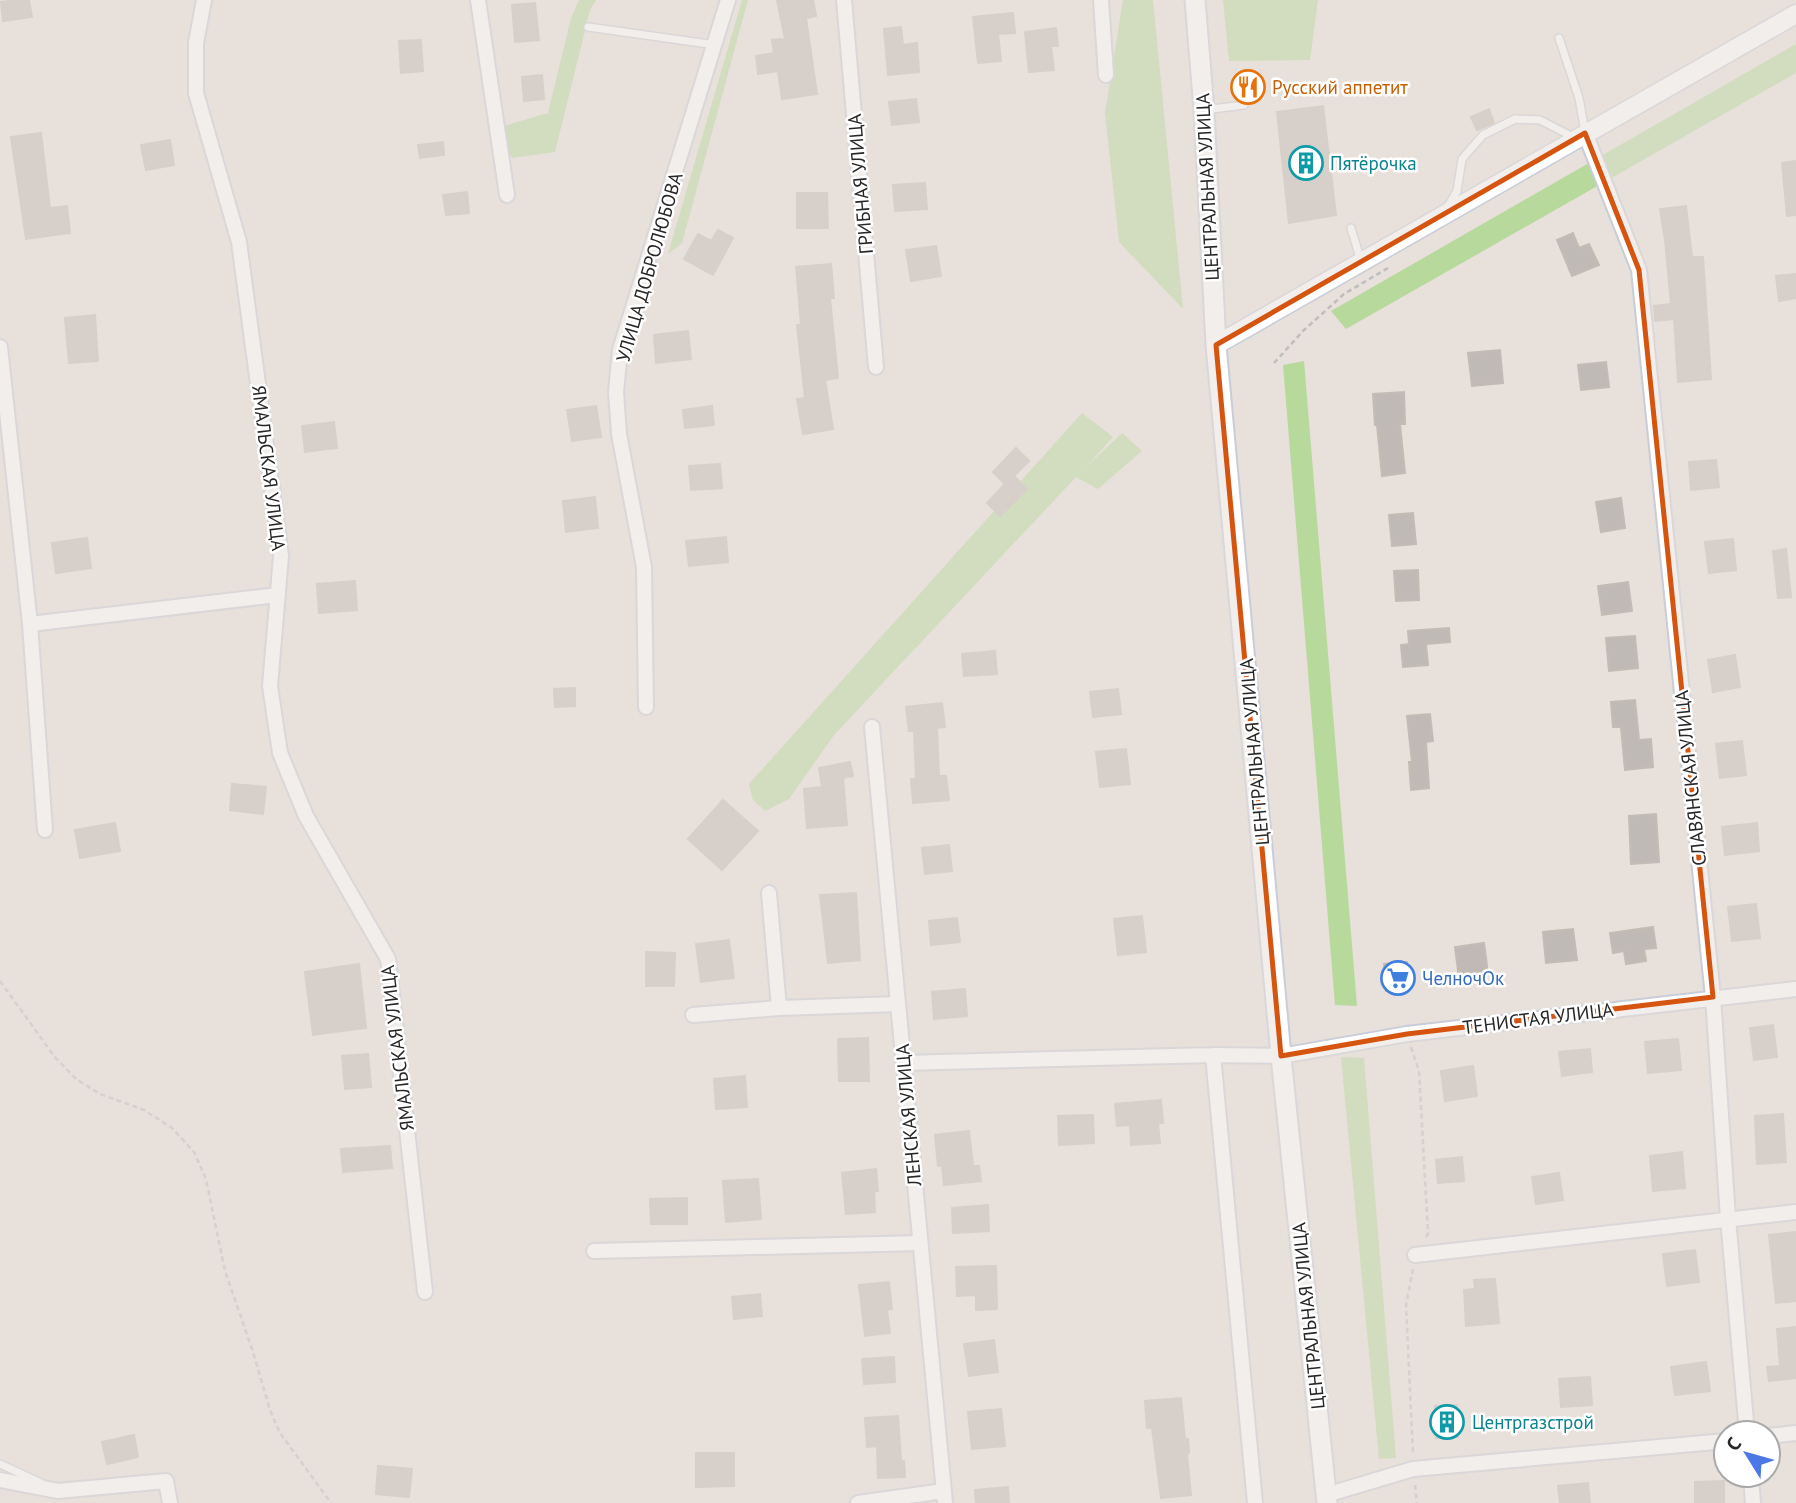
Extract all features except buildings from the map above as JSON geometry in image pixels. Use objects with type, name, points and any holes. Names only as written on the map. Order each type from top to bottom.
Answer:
[{"type":"main road","name":"ЦЕНТРАЛЬНАЯ УЛИЦА","points":[[1195,0],[1204,110],[1216,345],[1326,1499]]},
{"type":"street","name":"ЯМАЛЬСКАЯ УЛИЦА","points":[[204,0],[196,43],[196,93],[239,242],[281,556],[270,686],[280,753],[306,816],[388,959],[425,1292]]},
{"type":"street","points":[[478,0],[507,195]]},
{"type":"street","name":"УЛИЦА ДОБРОЛЮБОВА","points":[[646,707],[645,567],[619,434],[616,392],[621,350],[728,0]]},
{"type":"street","name":"ГРИБНАЯ УЛИЦА","points":[[844,0],[876,367]]},
{"type":"street","points":[[1101,0],[1106,75]]},
{"type":"street","points":[[1216,345],[1796,14]]},
{"type":"street","name":"СЛАВЯНСКАЯ УЛИЦА","points":[[1581,136],[1639,270],[1713,998],[1728,1218],[1746,1419]]},
{"type":"street","points":[[0,347],[30,624],[45,830]]},
{"type":"street","points":[[30,624],[278,595]]},
{"type":"street","name":"ЛЕНСКАЯ УЛИЦА","points":[[872,727],[944,1497]]},
{"type":"street","points":[[769,893],[779,1008]]},
{"type":"street","name":"ТЕНИСТАЯ УЛИЦА","points":[[903,1063],[1213,1055],[1282,1056],[1408,1034],[1796,989]]},
{"type":"street","points":[[693,1015],[779,1008],[898,1004]]},
{"type":"street","points":[[1213,1055],[1255,1503]]},
{"type":"street","points":[[1415,1255],[1796,1212]]},
{"type":"street","points":[[594,1251],[920,1243]]},
{"type":"street","points":[[1326,1499],[1413,1469],[1712,1442]]},
{"type":"street","points":[[0,1480],[58,1491],[166,1481],[170,1503]]},
{"type":"street","points":[[858,1503],[944,1497]]},
{"type":"lane","points":[[588,27],[716,45]]},
{"type":"lane","points":[[1444,214],[1457,191],[1462,159],[1483,135],[1516,119],[1540,120],[1581,136],[1576,89],[1559,38]]},
{"type":"lane","points":[[1204,110],[1244,105]]},
{"type":"lane","points":[[1351,228],[1361,261]]},
{"type":"lane","points":[[0,1464],[58,1491]]},
{"type":"path","points":[[1274,363],[1303,331],[1344,294],[1391,266]]},
{"type":"path","points":[[0,981],[54,1056],[76,1079],[100,1094],[144,1110],[172,1128],[194,1152],[206,1179],[225,1271],[270,1410],[280,1433],[331,1503]]},
{"type":"path","points":[[1408,1034],[1419,1071],[1429,1233],[1415,1255],[1406,1305],[1413,1469],[1417,1503]]},
{"type":"highlighted area","points":[[1585,133],[1639,270],[1713,997],[1407,1034],[1281,1056],[1216,345]]},
{"type":"green space","points":[[579,0],[596,0],[590,10],[555,152],[512,158],[497,128],[548,113],[571,18]]},
{"type":"green space","points":[[742,0],[748,0],[682,243],[668,254]]},
{"type":"green space","points":[[1123,0],[1153,0],[1183,309],[1119,242],[1105,113]]},
{"type":"green space","points":[[1223,0],[1318,0],[1310,60],[1229,61]]},
{"type":"green space","points":[[1796,44],[1796,73],[1346,329],[1331,311]]},
{"type":"green space","points":[[1304,361],[1357,1006],[1335,1005],[1283,365]]},
{"type":"green space","points":[[1082,413],[1113,437],[1084,469],[1122,433],[1142,451],[1098,489],[1076,477],[834,735],[789,799],[765,811],[753,800],[749,784]]},
{"type":"green space","points":[[1341,1057],[1364,1058],[1396,1458],[1379,1459]]},
{"type":"place","name":"Русский аппетит","points":[[1248,87]]},
{"type":"place","name":"Пятёрочка","points":[[1306,163]]},
{"type":"place","name":"ЧелночОк","points":[[1398,978]]},
{"type":"place","name":"Центргазстрой","points":[[1447,1422]]}]
